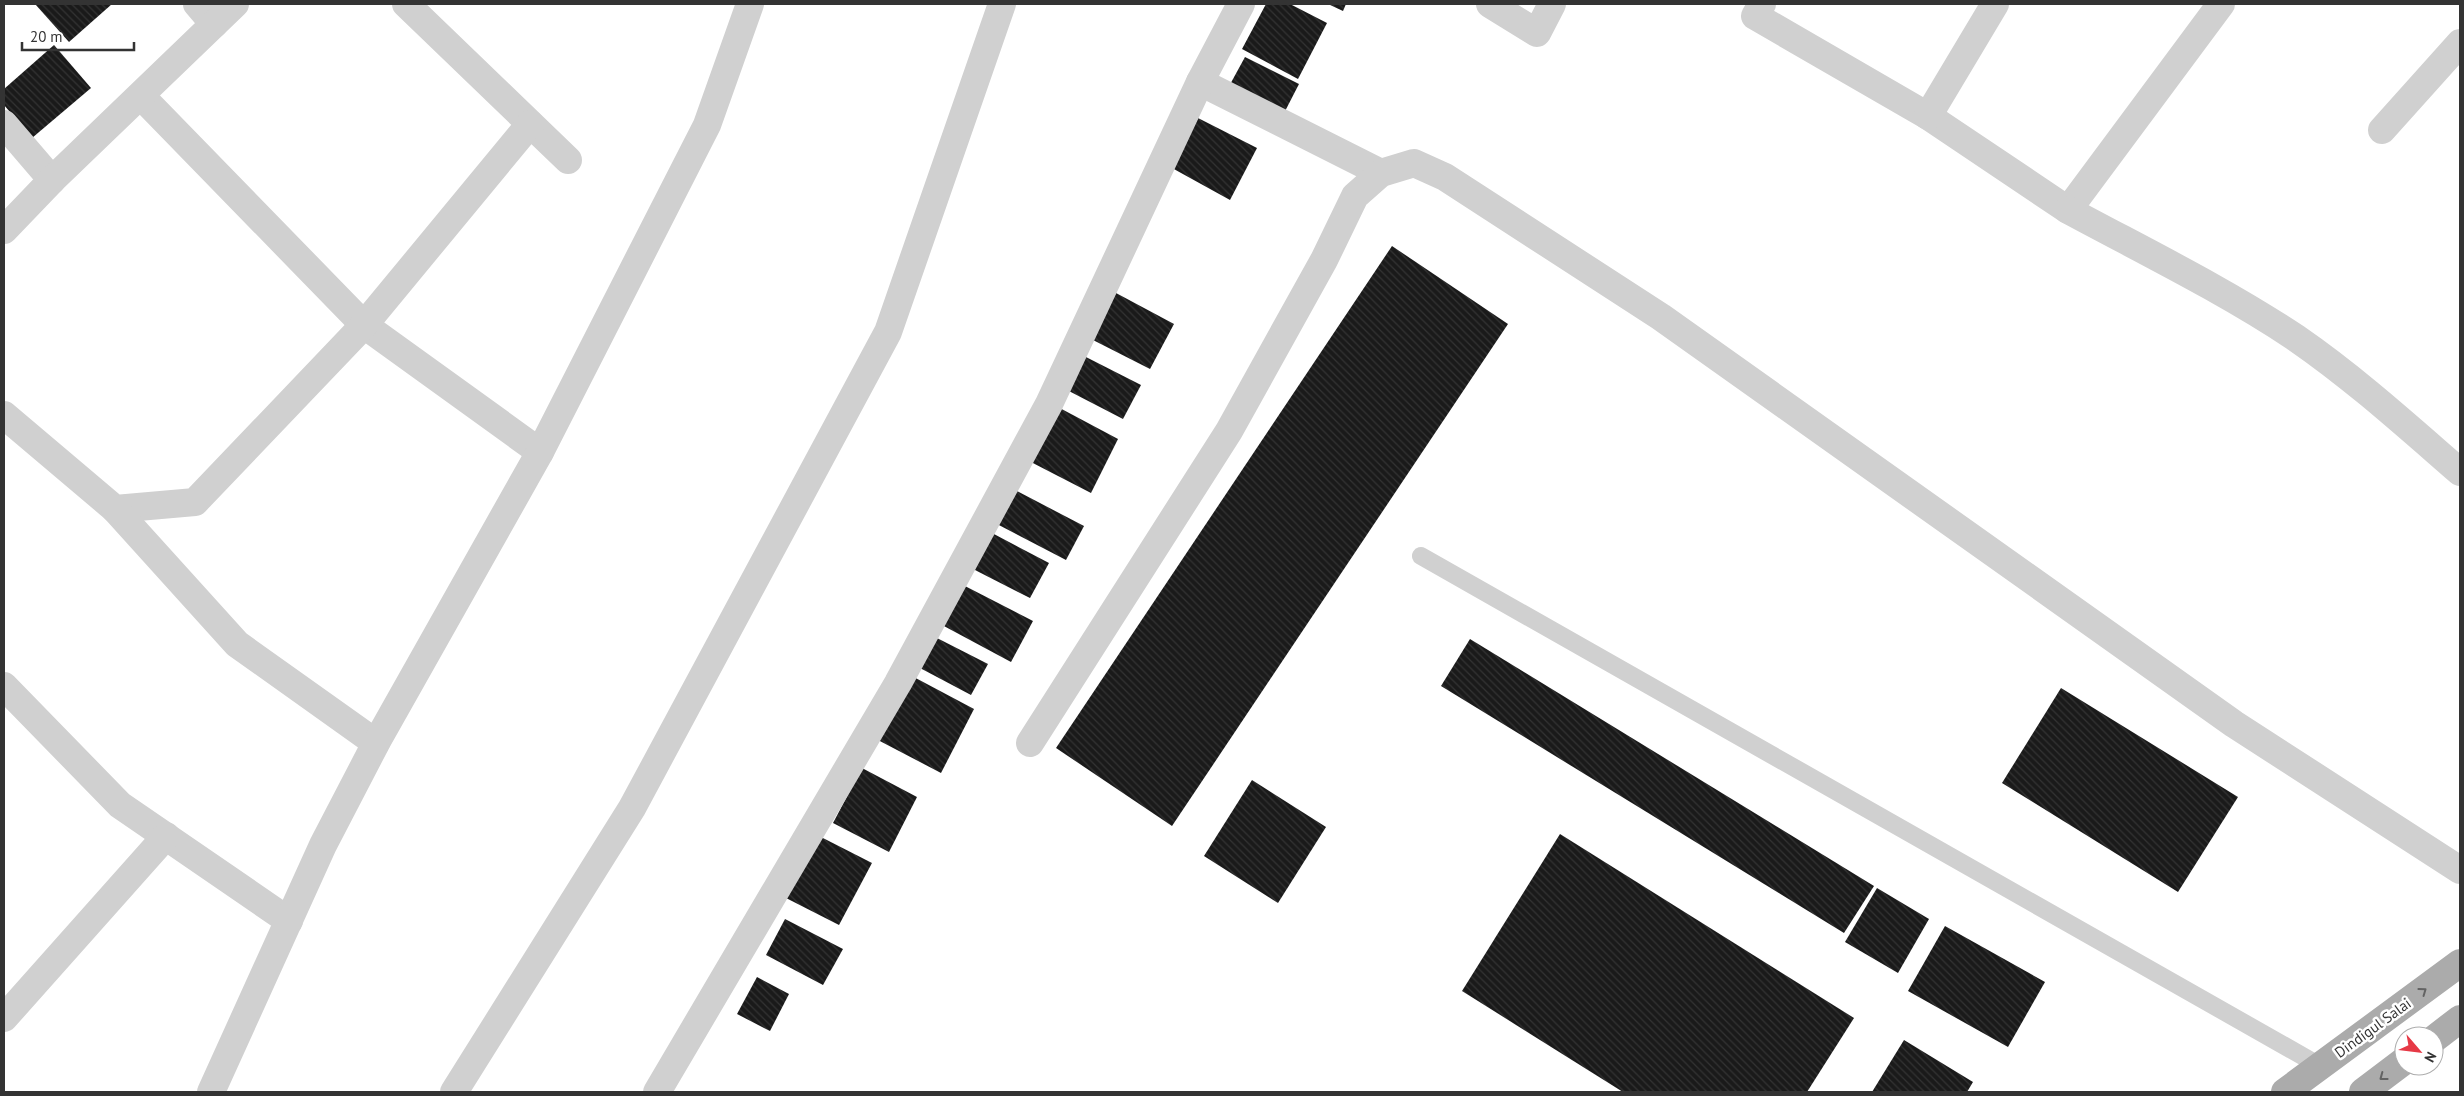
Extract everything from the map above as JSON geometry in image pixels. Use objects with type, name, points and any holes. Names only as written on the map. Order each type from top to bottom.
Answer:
[{"type":"main road","name":"Dindigul Salai","points":[[2285,1092],[2460,963]]},
{"type":"main road","points":[[2444,1031],[2460,1019]]},
{"type":"main road","points":[[2363,1092],[2394,1069]]},
{"type":"street","points":[[197,4],[214,24]]},
{"type":"street","points":[[4,230],[52,180],[235,4]]},
{"type":"street","points":[[406,4],[568,160]]},
{"type":"street","points":[[211,1092],[323,844],[376,743],[540,452],[708,125],[750,4]]},
{"type":"street","points":[[454,1092],[632,808],[888,332],[1002,4]]},
{"type":"street","points":[[657,1092],[898,682],[1049,404],[1200,82],[1241,4]]},
{"type":"street","points":[[1490,4],[1537,33],[1552,4]]},
{"type":"street","points":[[1762,4],[1755,16],[1928,116],[2068,210],[2210,287],[2296,338],[2392,412],[2460,472]]},
{"type":"street","points":[[1928,116],[1995,4]]},
{"type":"street","points":[[2068,210],[2221,4]]},
{"type":"street","points":[[2382,130],[2460,43]]},
{"type":"street","points":[[1200,82],[1381,173]]},
{"type":"street","points":[[141,96],[364,325],[540,452]]},
{"type":"street","points":[[4,124],[52,180]]},
{"type":"street","points":[[115,510],[195,502],[364,325],[530,124]]},
{"type":"street","points":[[1030,743],[1229,431],[1324,260],[1356,196],[1381,173],[1414,163],[1445,177],[1660,317],[2234,724],[2460,870]]},
{"type":"street","points":[[4,415],[115,510],[237,644],[376,743]]},
{"type":"street","points":[[4,686],[120,805],[289,921]]},
{"type":"street","points":[[4,1018],[166,836]]},
{"type":"lane","points":[[1421,556],[2320,1066]]},
{"type":"building","points":[[35,4],[112,4],[69,42]]},
{"type":"building","points":[[1266,4],[1290,4],[1327,23],[1298,79],[1242,49]]},
{"type":"building","points":[[1328,4],[1346,4],[1343,11]]},
{"type":"building","points":[[54,45],[91,88],[32,138],[4,105],[4,89]]},
{"type":"building","points":[[1245,57],[1299,84],[1281,119],[1227,90]]},
{"type":"building","points":[[1198,118],[1257,148],[1230,200],[1172,168]]},
{"type":"building","points":[[1392,246],[1508,324],[1172,826],[1056,748]]},
{"type":"building","points":[[1116,293],[1174,324],[1150,369],[1091,339]]},
{"type":"building","points":[[1082,355],[1141,385],[1123,419],[1065,389]]},
{"type":"building","points":[[1056,406],[1118,439],[1091,493],[1027,460]]},
{"type":"building","points":[[1013,489],[1084,526],[1066,560],[995,523]]},
{"type":"building","points":[[992,533],[1049,563],[1030,598],[973,569]]},
{"type":"building","points":[[963,585],[1033,621],[1011,662],[942,625]]},
{"type":"building","points":[[935,637],[988,664],[971,695],[920,668]]},
{"type":"building","points":[[1470,639],[1874,886],[1844,933],[1441,686]]},
{"type":"building","points":[[910,675],[974,709],[941,773],[876,739]]},
{"type":"building","points":[[2061,688],[2238,797],[2178,892],[2002,783]]},
{"type":"building","points":[[862,768],[917,797],[889,852],[833,823]]},
{"type":"building","points":[[1252,780],[1326,827],[1278,903],[1204,856]]},
{"type":"building","points":[[1560,834],[1854,1018],[1807,1092],[1623,1092],[1462,991]]},
{"type":"building","points":[[819,836],[872,863],[839,925],[786,898]]},
{"type":"building","points":[[1877,888],[1929,919],[1898,973],[1845,942]]},
{"type":"building","points":[[785,919],[843,949],[823,985],[766,955]]},
{"type":"building","points":[[1945,926],[2045,982],[2008,1047],[1908,991]]},
{"type":"building","points":[[757,977],[789,994],[770,1031],[737,1014]]},
{"type":"building","points":[[1904,1040],[1973,1082],[1967,1092],[1872,1092]]}]
